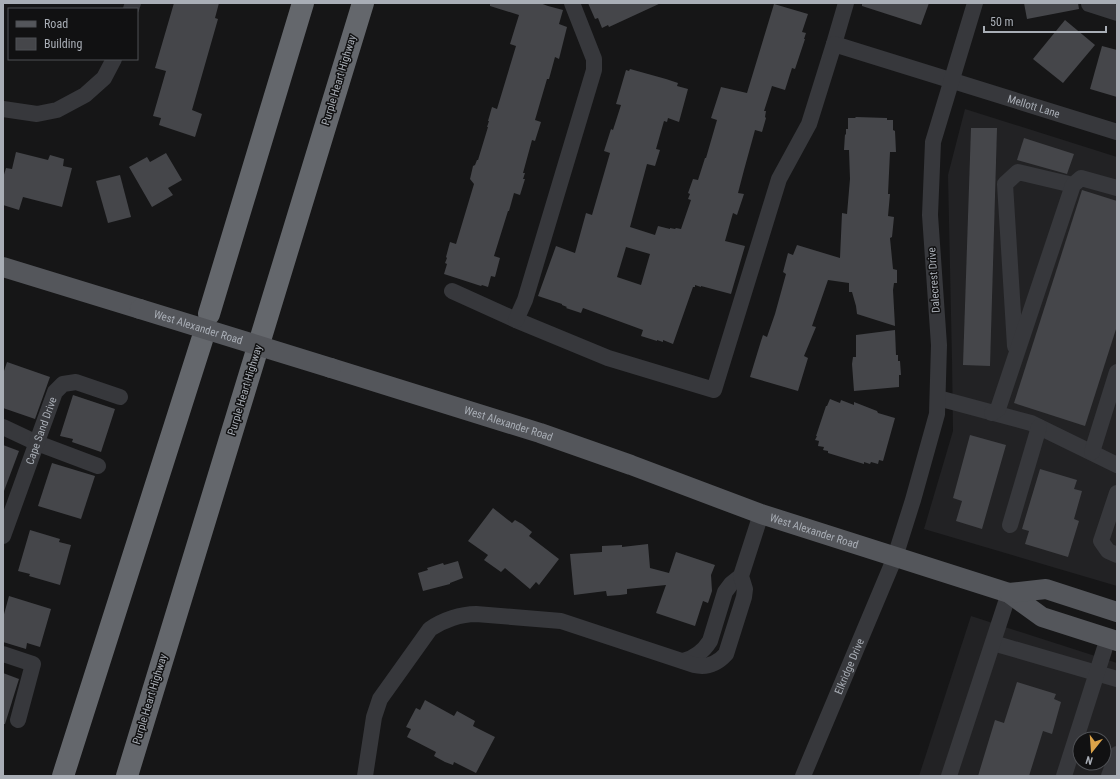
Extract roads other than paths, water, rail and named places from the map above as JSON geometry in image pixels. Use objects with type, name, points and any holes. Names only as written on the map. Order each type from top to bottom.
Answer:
[{"type":"highway","points":[[209,314],[303,3]]},
{"type":"highway","name":"Purple Heart Highway","points":[[127,776],[363,3]]},
{"type":"highway","points":[[63,776],[202,340]]},
{"type":"main road","name":"West Alexander Road","points":[[3,267],[540,433],[631,465],[761,514],[1009,593],[1042,617],[1113,640]]},
{"type":"main road","name":"West Alexander Road","points":[[1009,593],[1046,589],[1117,610]]},
{"type":"street","points":[[516,320],[527,293],[594,70],[594,59],[572,3]]},
{"type":"street","points":[[452,291],[516,320],[608,358],[714,390],[779,179],[809,124],[846,3]]},
{"type":"street","name":"Dalecrest Drive","points":[[895,557],[913,500],[937,414],[939,345],[930,215],[933,142],[974,3]]},
{"type":"street","points":[[1089,4],[1117,13]]},
{"type":"street","name":"Mellott Lane","points":[[834,44],[1117,132]]},
{"type":"street","points":[[3,109],[37,114],[57,110],[85,95],[104,78],[113,60]]},
{"type":"street","points":[[1016,355],[1005,184],[1018,172],[1073,185]]},
{"type":"street","points":[[992,413],[998,409],[1073,185],[1081,178],[1117,188]]},
{"type":"street","points":[[1092,452],[1117,372]]},
{"type":"street","name":"Cape Sand Drive","points":[[3,536],[10,513],[55,392],[63,384],[76,382],[120,396]]},
{"type":"street","points":[[938,398],[1031,423],[1117,465]]},
{"type":"street","points":[[3,427],[37,443],[98,466]]},
{"type":"street","points":[[1010,525],[1039,427]]},
{"type":"street","points":[[1117,493],[1101,541],[1108,551],[1117,555]]},
{"type":"street","points":[[365,776],[376,708],[385,690],[430,629],[466,614],[561,621],[701,666],[714,664],[721,660],[726,654],[744,597],[745,589],[742,576],[761,514]]},
{"type":"street","name":"Elkridge Drive","points":[[803,776],[895,557]]},
{"type":"street","points":[[683,661],[696,656],[706,647],[710,641],[725,592],[731,584],[742,576]]},
{"type":"street","points":[[949,776],[1009,593]]},
{"type":"street","points":[[716,623],[734,629]]},
{"type":"street","points":[[1082,731],[1097,673],[1113,640]]},
{"type":"street","points":[[993,643],[1117,679]]},
{"type":"street","points":[[3,654],[33,664],[18,720]]},
{"type":"street","points":[[1109,776],[1113,758]]},
{"type":"street","points":[[1064,776],[1072,759]]}]
